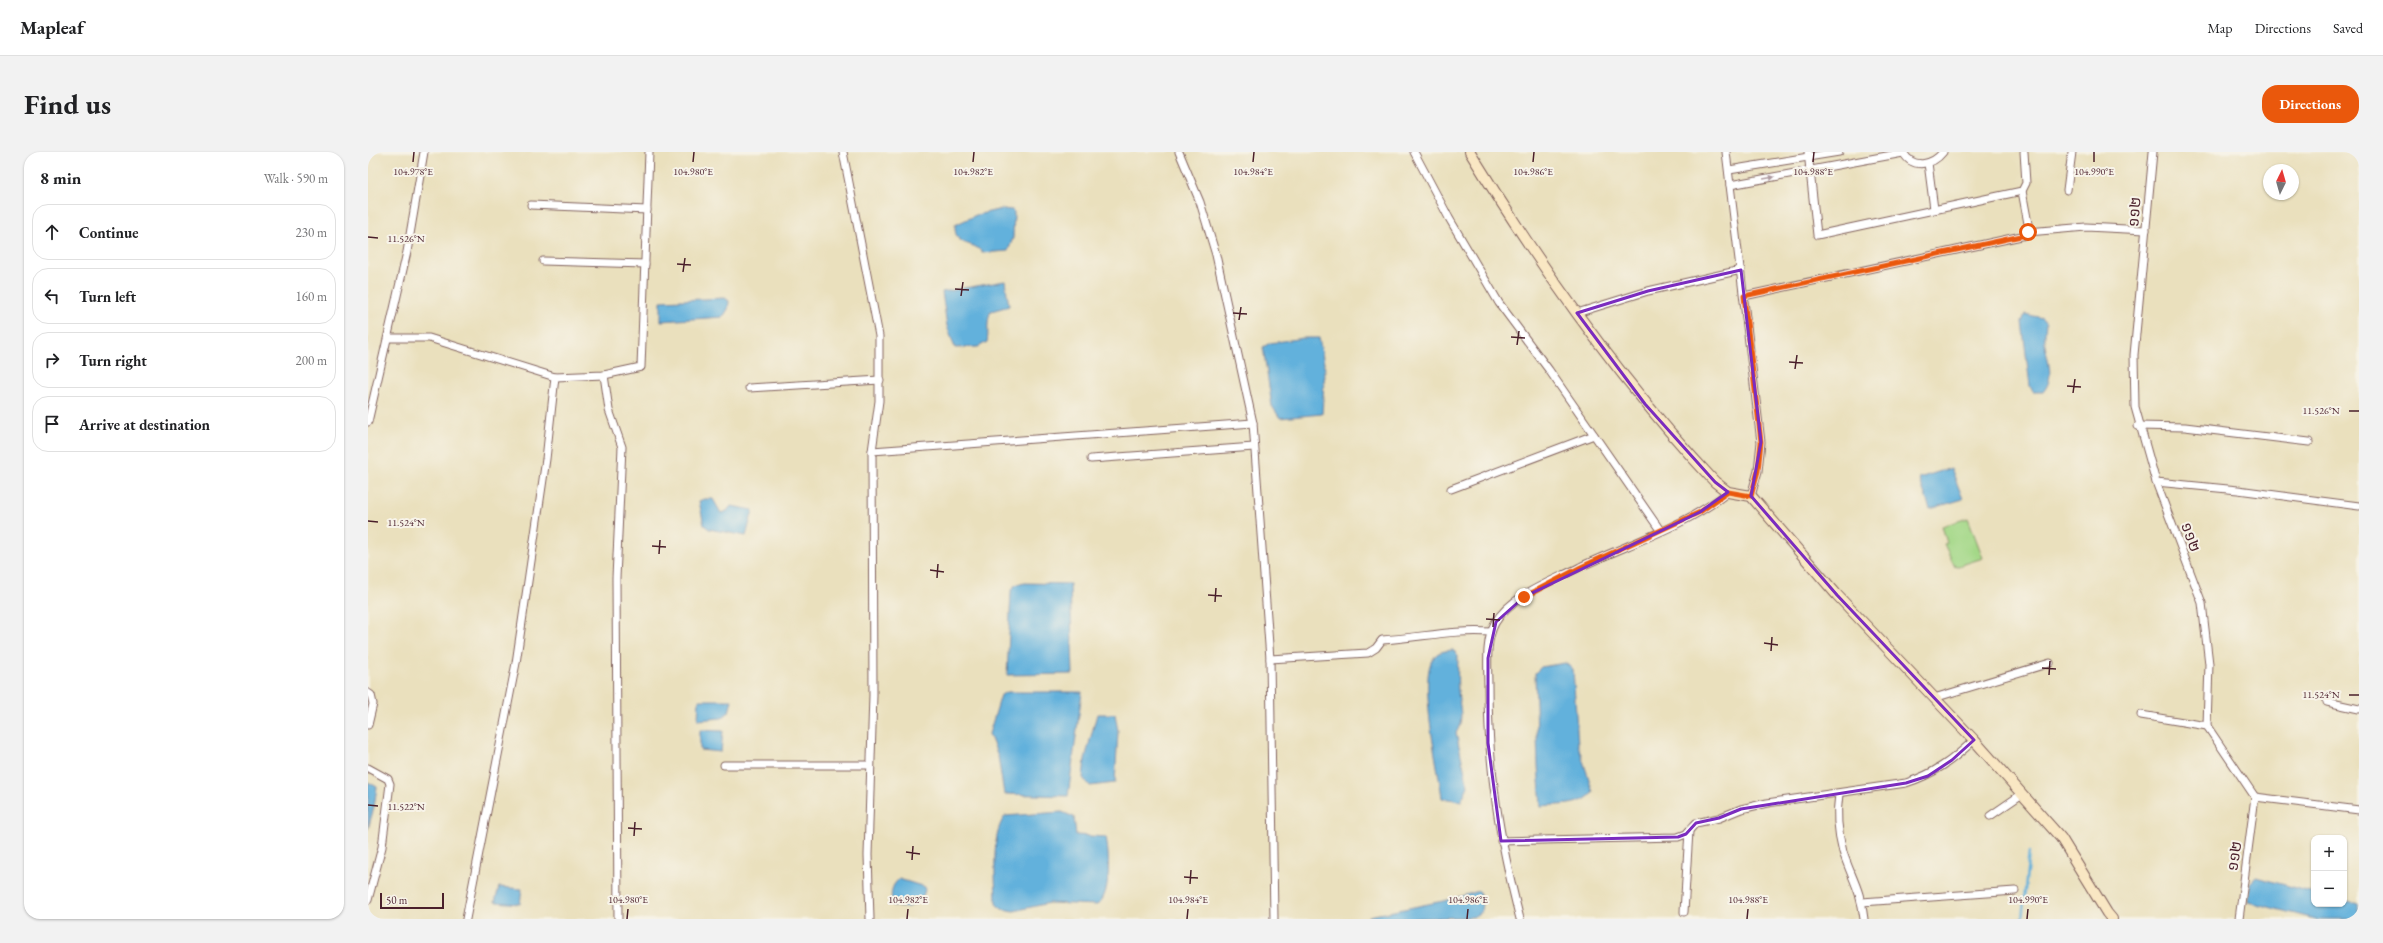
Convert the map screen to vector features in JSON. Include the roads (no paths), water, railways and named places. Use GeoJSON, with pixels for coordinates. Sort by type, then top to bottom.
{"type":"FeatureCollection","features":[{"type":"Feature","properties":{"kind":"street"},"geometry":{"type":"LineString","coordinates":[[368,422],[407,252],[424,152]]}},
{"type":"Feature","properties":{"kind":"street"},"geometry":{"type":"LineString","coordinates":[[388,338],[429,338],[555,377],[604,375],[641,367],[649,152]]}},
{"type":"Feature","properties":{"kind":"street"},"geometry":{"type":"LineString","coordinates":[[842,152],[878,336],[880,380],[872,451],[873,695],[870,765],[870,919]]}},
{"type":"Feature","properties":{"kind":"street"},"geometry":{"type":"LineString","coordinates":[[1179,152],[1200,202],[1216,255],[1252,423],[1270,659],[1274,919]]}},
{"type":"Feature","properties":{"kind":"street"},"geometry":{"type":"LineString","coordinates":[[1414,152],[1449,218],[1499,303],[1594,434],[1660,530]]}},
{"type":"Feature","properties":{"kind":"street"},"geometry":{"type":"LineString","coordinates":[[1470,152],[1498,198],[1577,313],[1617,370],[1645,404],[1715,482],[1728,492],[1751,496],[1812,568],[1974,740],[2061,838],[2112,919]]}},
{"type":"Feature","properties":{"kind":"street"},"geometry":{"type":"LineString","coordinates":[[1726,152],[1761,442],[1758,471],[1751,496]]}},
{"type":"Feature","properties":{"kind":"street"},"geometry":{"type":"LineString","coordinates":[[1729,170],[1808,154],[1839,152]]}},
{"type":"Feature","properties":{"kind":"street"},"geometry":{"type":"LineString","coordinates":[[1730,184],[1903,152],[1915,163],[1928,163],[1934,161],[1943,152]]}},
{"type":"Feature","properties":{"kind":"street"},"geometry":{"type":"LineString","coordinates":[[2024,152],[2026,183],[2022,191],[2028,232]]}},
{"type":"Feature","properties":{"kind":"street"},"geometry":{"type":"LineString","coordinates":[[2066,190],[2072,152]]}},
{"type":"Feature","properties":{"kind":"street","name":"១១២"},"geometry":{"type":"LineString","coordinates":[[2153,152],[2134,355],[2135,407],[2138,426],[2156,482],[2202,603],[2209,664],[2207,726]]}},
{"type":"Feature","properties":{"kind":"street"},"geometry":{"type":"LineString","coordinates":[[1808,154],[1818,235],[2022,191]]}},
{"type":"Feature","properties":{"kind":"street"},"geometry":{"type":"LineString","coordinates":[[1928,163],[1934,210]]}},
{"type":"Feature","properties":{"kind":"street"},"geometry":{"type":"LineString","coordinates":[[531,205],[647,210]]}},
{"type":"Feature","properties":{"kind":"street"},"geometry":{"type":"LineString","coordinates":[[1744,296],[2026,235],[2028,232],[2086,228],[2146,230]]}},
{"type":"Feature","properties":{"kind":"street"},"geometry":{"type":"LineString","coordinates":[[543,261],[645,264]]}},
{"type":"Feature","properties":{"kind":"street"},"geometry":{"type":"LineString","coordinates":[[1577,313],[1648,291],[1741,270]]}},
{"type":"Feature","properties":{"kind":"street"},"geometry":{"type":"LineString","coordinates":[[604,375],[609,410],[622,447],[616,578],[618,919]]}},
{"type":"Feature","properties":{"kind":"street"},"geometry":{"type":"LineString","coordinates":[[466,919],[516,663],[546,459],[555,377]]}},
{"type":"Feature","properties":{"kind":"street"},"geometry":{"type":"LineString","coordinates":[[749,388],[880,380]]}},
{"type":"Feature","properties":{"kind":"street"},"geometry":{"type":"LineString","coordinates":[[872,451],[1252,423]]}},
{"type":"Feature","properties":{"kind":"street"},"geometry":{"type":"LineString","coordinates":[[2138,426],[2192,428],[2309,442]]}},
{"type":"Feature","properties":{"kind":"street"},"geometry":{"type":"LineString","coordinates":[[1451,489],[1594,434]]}},
{"type":"Feature","properties":{"kind":"street"},"geometry":{"type":"LineString","coordinates":[[1091,459],[1254,447]]}},
{"type":"Feature","properties":{"kind":"street"},"geometry":{"type":"LineString","coordinates":[[2156,482],[2238,490],[2359,506]]}},
{"type":"Feature","properties":{"kind":"street"},"geometry":{"type":"LineString","coordinates":[[1520,919],[1501,841],[1488,742],[1488,658],[1491,632],[1496,622],[1509,607],[1524,597],[1581,567],[1700,512],[1728,492]]}},
{"type":"Feature","properties":{"kind":"street"},"geometry":{"type":"LineString","coordinates":[[1270,659],[1368,653],[1376,648],[1382,640],[1429,636],[1451,631],[1491,632]]}},
{"type":"Feature","properties":{"kind":"street"},"geometry":{"type":"LineString","coordinates":[[1934,698],[2050,663]]}},
{"type":"Feature","properties":{"kind":"street"},"geometry":{"type":"LineString","coordinates":[[368,694],[371,695],[373,704],[368,725]]}},
{"type":"Feature","properties":{"kind":"street"},"geometry":{"type":"LineString","coordinates":[[2327,702],[2359,709]]}},
{"type":"Feature","properties":{"kind":"street"},"geometry":{"type":"LineString","coordinates":[[2141,715],[2207,726],[2255,797],[2359,810]]}},
{"type":"Feature","properties":{"kind":"street"},"geometry":{"type":"LineString","coordinates":[[1501,841],[1678,837],[1686,834],[1696,823],[1719,818],[1741,809],[1767,803],[1839,794],[1906,783],[1928,776],[1952,760],[1974,740]]}},
{"type":"Feature","properties":{"kind":"street"},"geometry":{"type":"LineString","coordinates":[[724,765],[870,765]]}},
{"type":"Feature","properties":{"kind":"street"},"geometry":{"type":"LineString","coordinates":[[368,768],[388,779],[390,784],[382,847],[368,900]]}},
{"type":"Feature","properties":{"kind":"street"},"geometry":{"type":"LineString","coordinates":[[1839,794],[1836,813],[1843,852],[1862,902],[1864,919]]}},
{"type":"Feature","properties":{"kind":"street"},"geometry":{"type":"LineString","coordinates":[[1990,816],[2022,794]]}},
{"type":"Feature","properties":{"kind":"street","name":"១១២"},"geometry":{"type":"LineString","coordinates":[[2239,919],[2255,797]]}},
{"type":"Feature","properties":{"kind":"street"},"geometry":{"type":"LineString","coordinates":[[1684,912],[1689,831]]}},
{"type":"Feature","properties":{"kind":"street"},"geometry":{"type":"LineString","coordinates":[[1862,902],[2015,891]]}},
{"type":"Feature","properties":{"kind":"water"},"geometry":{"type":"Polygon","coordinates":[[[1002,209],[1012,210],[1014,212],[1013,238],[1008,251],[982,253],[979,249],[961,241],[958,238],[955,225],[976,215],[1002,209]]]}},
{"type":"Feature","properties":{"kind":"water"},"geometry":{"type":"Polygon","coordinates":[[[1005,281],[1009,306],[991,311],[989,315],[987,342],[978,347],[955,348],[947,326],[942,292],[1005,281]]]}},
{"type":"Feature","properties":{"kind":"water"},"geometry":{"type":"Polygon","coordinates":[[[725,298],[729,301],[728,309],[723,317],[661,321],[661,301],[725,298]]]}},
{"type":"Feature","properties":{"kind":"water"},"geometry":{"type":"Polygon","coordinates":[[[2025,314],[2042,318],[2046,323],[2045,344],[2050,377],[2049,382],[2043,392],[2033,392],[2030,386],[2022,322],[2025,314]]]}},
{"type":"Feature","properties":{"kind":"water"},"geometry":{"type":"Polygon","coordinates":[[[1303,338],[1319,338],[1325,368],[1322,414],[1280,418],[1272,406],[1263,347],[1270,343],[1303,338]]]}},
{"type":"Feature","properties":{"kind":"water"},"geometry":{"type":"Polygon","coordinates":[[[1951,468],[1963,499],[1930,509],[1919,478],[1951,468]]]}},
{"type":"Feature","properties":{"kind":"water"},"geometry":{"type":"Polygon","coordinates":[[[704,499],[713,499],[721,513],[727,511],[731,506],[753,510],[746,536],[709,529],[704,525],[699,501],[704,499]]]}},
{"type":"Feature","properties":{"kind":"water"},"geometry":{"type":"Polygon","coordinates":[[[1025,583],[1070,584],[1073,674],[1007,675],[1011,592],[1015,585],[1025,583]]]}},
{"type":"Feature","properties":{"kind":"water"},"geometry":{"type":"Polygon","coordinates":[[[1453,650],[1458,655],[1458,686],[1461,712],[1459,728],[1456,733],[1468,786],[1461,801],[1442,798],[1428,703],[1429,668],[1434,657],[1440,652],[1453,650]]]}},
{"type":"Feature","properties":{"kind":"water"},"geometry":{"type":"Polygon","coordinates":[[[1565,663],[1573,669],[1578,745],[1593,792],[1583,800],[1569,804],[1541,806],[1535,673],[1541,667],[1565,663]]]}},
{"type":"Feature","properties":{"kind":"water"},"geometry":{"type":"Polygon","coordinates":[[[1007,692],[1082,692],[1068,796],[1004,794],[998,756],[989,734],[1001,695],[1007,692]]]}},
{"type":"Feature","properties":{"kind":"water"},"geometry":{"type":"Polygon","coordinates":[[[699,700],[732,700],[729,712],[722,718],[698,720],[699,700]]]}},
{"type":"Feature","properties":{"kind":"water"},"geometry":{"type":"Polygon","coordinates":[[[1097,714],[1115,714],[1118,731],[1115,783],[1090,786],[1083,778],[1085,759],[1097,714]]]}},
{"type":"Feature","properties":{"kind":"water"},"geometry":{"type":"Polygon","coordinates":[[[700,730],[723,731],[721,752],[700,750],[700,730]]]}},
{"type":"Feature","properties":{"kind":"water"},"geometry":{"type":"Polygon","coordinates":[[[368,782],[377,787],[374,807],[368,829],[368,782]]]}},
{"type":"Feature","properties":{"kind":"water"},"geometry":{"type":"Polygon","coordinates":[[[1062,812],[1074,817],[1076,835],[1106,837],[1108,873],[1102,900],[1097,905],[1049,903],[1014,911],[1002,909],[996,904],[995,858],[997,835],[1000,824],[1005,816],[1062,812]]]}},
{"type":"Feature","properties":{"kind":"water"},"geometry":{"type":"Polygon","coordinates":[[[2256,877],[2311,892],[2311,907],[2347,907],[2347,901],[2359,904],[2359,919],[2315,919],[2249,902],[2250,883],[2256,877]]]}},
{"type":"Feature","properties":{"kind":"water"},"geometry":{"type":"Polygon","coordinates":[[[899,879],[925,887],[922,898],[914,905],[909,907],[897,907],[892,905],[891,894],[894,885],[899,879]]]}},
{"type":"Feature","properties":{"kind":"water"},"geometry":{"type":"Polygon","coordinates":[[[499,887],[522,889],[520,904],[495,902],[499,887]]]}},
{"type":"Feature","properties":{"kind":"water"},"geometry":{"type":"Polygon","coordinates":[[[1479,891],[1482,902],[1481,912],[1473,917],[1370,919],[1369,916],[1448,900],[1479,891]]]}},
{"type":"Feature","properties":{"kind":"waterway"},"geometry":{"type":"LineString","coordinates":[[2022,919],[2029,852]]}}]}
